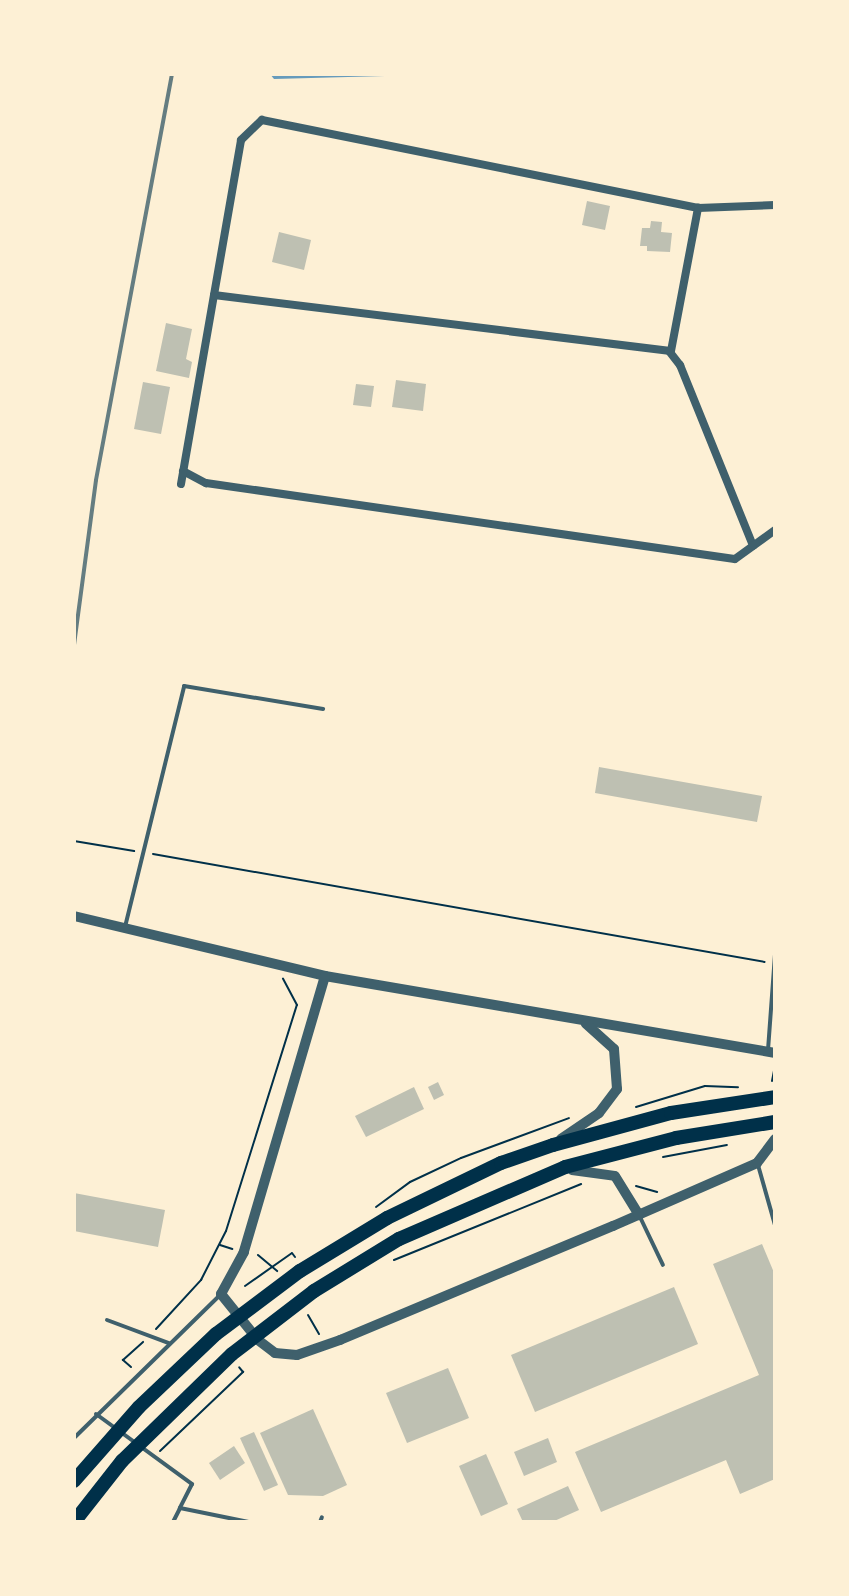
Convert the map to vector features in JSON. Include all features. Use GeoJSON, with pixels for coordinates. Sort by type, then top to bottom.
{"type":"FeatureCollection","features":[{"type":"Feature","properties":{"kind":"highway"},"geometry":{"type":"LineString","coordinates":[[74,1481],[139,1407],[216,1334],[348,1240],[473,1176],[553,1145],[671,1113],[773,1092]]}},
{"type":"Feature","properties":{"kind":"highway"},"geometry":{"type":"LineString","coordinates":[[74,1522],[122,1461],[203,1380],[273,1321],[361,1261],[442,1217],[548,1173],[676,1138],[775,1122]]}},
{"type":"Feature","properties":{"kind":"street"},"geometry":{"type":"LineString","coordinates":[[181,484],[241,140],[262,120],[698,208],[775,205]]}},
{"type":"Feature","properties":{"kind":"street"},"geometry":{"type":"LineString","coordinates":[[669,351],[698,208]]}},
{"type":"Feature","properties":{"kind":"street"},"geometry":{"type":"LineString","coordinates":[[214,295],[669,351],[680,365],[753,546]]}},
{"type":"Feature","properties":{"kind":"street"},"geometry":{"type":"LineString","coordinates":[[183,471],[206,483],[735,559],[775,530]]}},
{"type":"Feature","properties":{"kind":"street"},"geometry":{"type":"LineString","coordinates":[[74,916],[273,966],[772,1053]]}},
{"type":"Feature","properties":{"kind":"street"},"geometry":{"type":"LineString","coordinates":[[325,976],[244,1252],[221,1294],[266,1348],[297,1355],[639,1215],[757,1163],[775,1139]]}},
{"type":"Feature","properties":{"kind":"street"},"geometry":{"type":"LineString","coordinates":[[553,1145],[611,1101],[619,1075],[618,1061],[604,1035],[569,1017]]}},
{"type":"Feature","properties":{"kind":"street"},"geometry":{"type":"LineString","coordinates":[[548,1173],[607,1172],[621,1183],[639,1215]]}},
{"type":"Feature","properties":{"kind":"lane"},"geometry":{"type":"LineString","coordinates":[[125,930],[184,686],[323,709]]}},
{"type":"Feature","properties":{"kind":"lane"},"geometry":{"type":"LineString","coordinates":[[772,1053],[775,955]]}},
{"type":"Feature","properties":{"kind":"lane"},"geometry":{"type":"LineString","coordinates":[[757,1163],[775,1225]]}},
{"type":"Feature","properties":{"kind":"lane"},"geometry":{"type":"LineString","coordinates":[[639,1215],[663,1265]]}},
{"type":"Feature","properties":{"kind":"lane"},"geometry":{"type":"LineString","coordinates":[[74,1438],[136,1373],[221,1294]]}},
{"type":"Feature","properties":{"kind":"lane"},"geometry":{"type":"LineString","coordinates":[[107,1320],[152,1333],[169,1343]]}},
{"type":"Feature","properties":{"kind":"lane"},"geometry":{"type":"LineString","coordinates":[[96,1414],[192,1484],[173,1522]]}},
{"type":"Feature","properties":{"kind":"lane"},"geometry":{"type":"LineString","coordinates":[[180,1508],[249,1522]]}},
{"type":"Feature","properties":{"kind":"path"},"geometry":{"type":"LineString","coordinates":[[74,841],[774,964]]}},
{"type":"Feature","properties":{"kind":"path"},"geometry":{"type":"LineString","coordinates":[[136,1373],[123,1360],[195,1289],[226,1231],[297,1005],[292,988],[272,974],[273,966]]}},
{"type":"Feature","properties":{"kind":"path"},"geometry":{"type":"LineString","coordinates":[[773,1092],[775,1065]]}},
{"type":"Feature","properties":{"kind":"path"},"geometry":{"type":"LineString","coordinates":[[375,1208],[410,1182],[461,1158],[577,1115]]}},
{"type":"Feature","properties":{"kind":"path"},"geometry":{"type":"LineString","coordinates":[[651,1157],[732,1143]]}},
{"type":"Feature","properties":{"kind":"path"},"geometry":{"type":"LineString","coordinates":[[775,1161],[775,1170]]}},
{"type":"Feature","properties":{"kind":"path"},"geometry":{"type":"LineString","coordinates":[[630,1181],[653,1193],[668,1190],[672,1200]]}},
{"type":"Feature","properties":{"kind":"path"},"geometry":{"type":"LineString","coordinates":[[386,1263],[583,1183]]}},
{"type":"Feature","properties":{"kind":"path"},"geometry":{"type":"LineString","coordinates":[[245,1286],[292,1253],[296,1259]]}},
{"type":"Feature","properties":{"kind":"path"},"geometry":{"type":"LineString","coordinates":[[301,1318],[311,1310]]}},
{"type":"Feature","properties":{"kind":"path"},"geometry":{"type":"LineString","coordinates":[[229,1374],[249,1358]]}},
{"type":"Feature","properties":{"kind":"path"},"geometry":{"type":"LineString","coordinates":[[155,1459],[243,1372],[238,1366]]}},
{"type":"Feature","properties":{"kind":"water"},"geometry":{"type":"Polygon","coordinates":[[[270,74],[459,74],[274,79],[270,74]]]}},
{"type":"Feature","properties":{"kind":"building"},"geometry":{"type":"Polygon","coordinates":[[[587,201],[610,206],[605,230],[582,225],[587,201]]]}},
{"type":"Feature","properties":{"kind":"building"},"geometry":{"type":"Polygon","coordinates":[[[651,221],[662,222],[661,232],[672,233],[670,252],[647,251],[647,246],[640,246],[642,228],[650,228],[651,221]]]}},
{"type":"Feature","properties":{"kind":"building"},"geometry":{"type":"Polygon","coordinates":[[[279,232],[311,240],[304,270],[272,262],[279,232]]]}},
{"type":"Feature","properties":{"kind":"building"},"geometry":{"type":"Polygon","coordinates":[[[166,323],[192,329],[186,359],[192,362],[189,378],[156,371],[166,323]]]}},
{"type":"Feature","properties":{"kind":"building"},"geometry":{"type":"Polygon","coordinates":[[[396,380],[426,384],[423,411],[392,407],[396,380]]]}},
{"type":"Feature","properties":{"kind":"building"},"geometry":{"type":"Polygon","coordinates":[[[143,382],[170,387],[161,434],[134,429],[143,382]]]}},
{"type":"Feature","properties":{"kind":"building"},"geometry":{"type":"Polygon","coordinates":[[[356,384],[374,386],[371,407],[353,405],[356,384]]]}},
{"type":"Feature","properties":{"kind":"building"},"geometry":{"type":"Polygon","coordinates":[[[599,767],[762,796],[757,822],[595,793],[599,767]]]}},
{"type":"Feature","properties":{"kind":"building"},"geometry":{"type":"Polygon","coordinates":[[[438,1082],[444,1095],[434,1100],[428,1087],[438,1082]]]}},
{"type":"Feature","properties":{"kind":"building"},"geometry":{"type":"Polygon","coordinates":[[[414,1087],[424,1109],[366,1137],[355,1116],[414,1087]]]}},
{"type":"Feature","properties":{"kind":"building"},"geometry":{"type":"Polygon","coordinates":[[[74,1193],[165,1210],[158,1247],[74,1231],[74,1193]]]}},
{"type":"Feature","properties":{"kind":"building"},"geometry":{"type":"Polygon","coordinates":[[[762,1244],[775,1275],[775,1479],[740,1494],[726,1460],[601,1512],[575,1452],[759,1375],[713,1264],[762,1244]]]}},
{"type":"Feature","properties":{"kind":"building"},"geometry":{"type":"Polygon","coordinates":[[[674,1287],[698,1344],[535,1412],[511,1355],[674,1287]]]}},
{"type":"Feature","properties":{"kind":"building"},"geometry":{"type":"Polygon","coordinates":[[[448,1368],[469,1418],[407,1443],[386,1393],[448,1368]]]}},
{"type":"Feature","properties":{"kind":"building"},"geometry":{"type":"Polygon","coordinates":[[[313,1409],[347,1485],[323,1496],[288,1495],[260,1433],[313,1409]]]}},
{"type":"Feature","properties":{"kind":"building"},"geometry":{"type":"Polygon","coordinates":[[[254,1432],[278,1485],[264,1491],[240,1438],[254,1432]]]}},
{"type":"Feature","properties":{"kind":"building"},"geometry":{"type":"Polygon","coordinates":[[[548,1438],[557,1462],[524,1476],[514,1452],[548,1438]]]}},
{"type":"Feature","properties":{"kind":"building"},"geometry":{"type":"Polygon","coordinates":[[[234,1446],[245,1463],[220,1480],[209,1463],[234,1446]]]}},
{"type":"Feature","properties":{"kind":"building"},"geometry":{"type":"Polygon","coordinates":[[[486,1454],[508,1504],[481,1516],[459,1466],[486,1454]]]}},
{"type":"Feature","properties":{"kind":"building"},"geometry":{"type":"Polygon","coordinates":[[[568,1486],[579,1510],[552,1522],[523,1522],[517,1509],[568,1486]]]}},
{"type":"Feature","properties":{"kind":"railway"},"geometry":{"type":"LineString","coordinates":[[74,645],[96,480],[172,74]]}}]}
